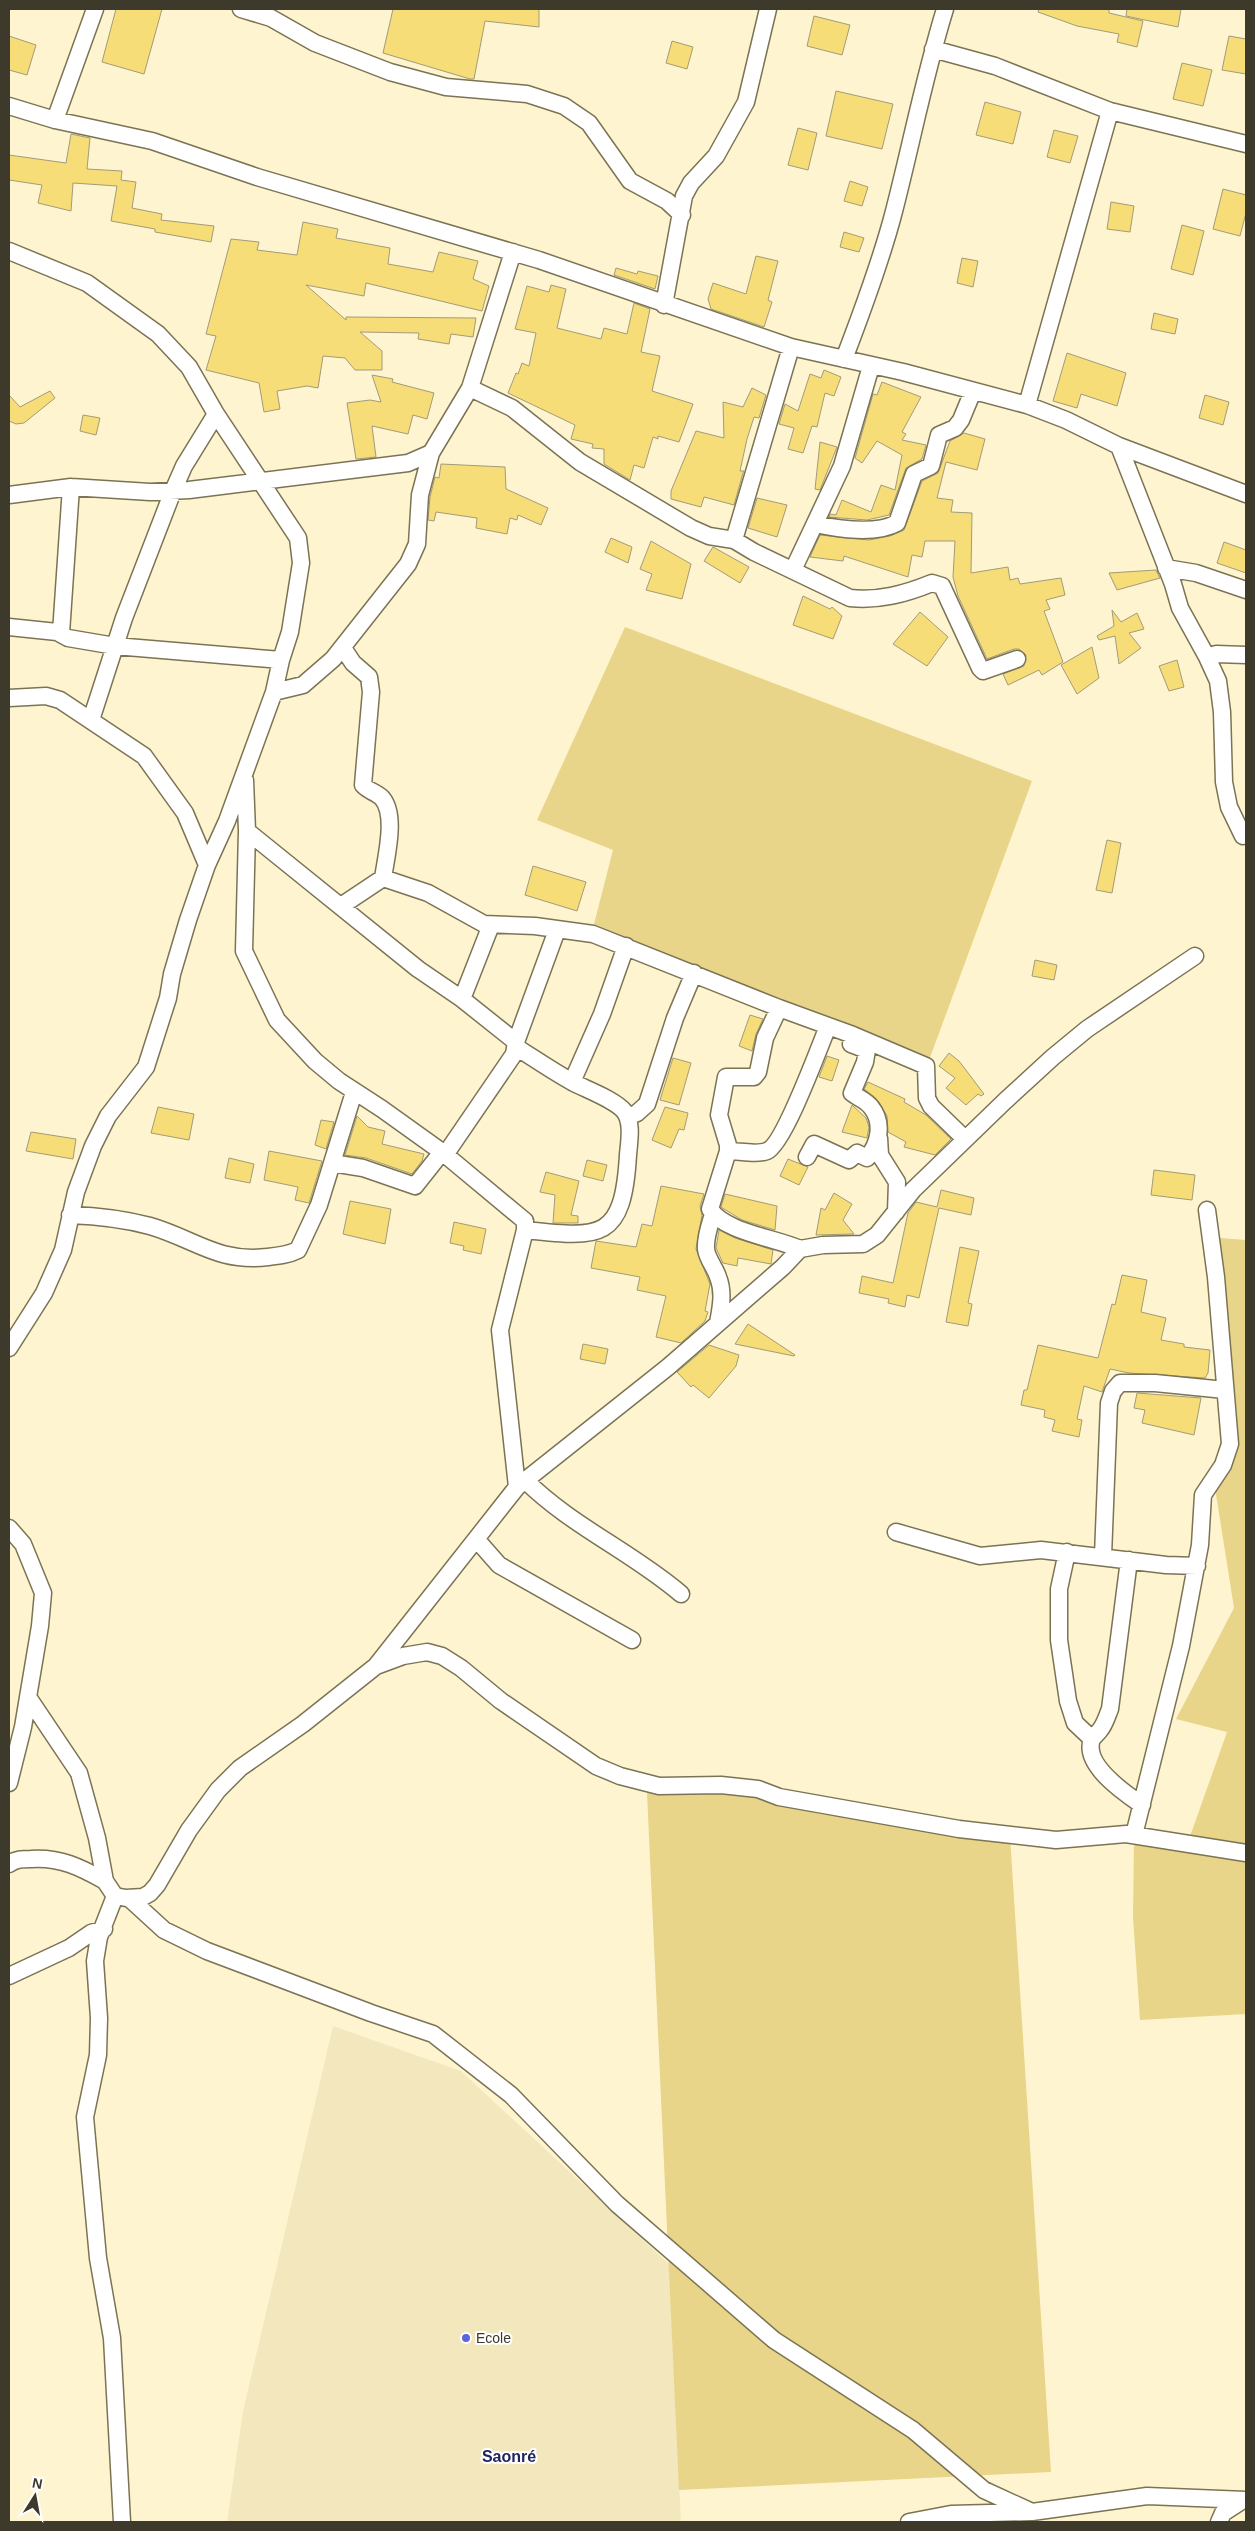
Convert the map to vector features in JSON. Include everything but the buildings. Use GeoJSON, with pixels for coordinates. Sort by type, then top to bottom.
{"type":"FeatureCollection","features":[{"type":"Feature","properties":{"kind":"street"},"geometry":{"type":"LineString","coordinates":[[55,120],[94,9]]}},
{"type":"Feature","properties":{"kind":"street"},"geometry":{"type":"LineString","coordinates":[[241,9],[271,18],[315,43],[390,72],[446,88],[527,94],[564,106],[589,123],[630,181],[668,201],[682,215]]}},
{"type":"Feature","properties":{"kind":"street"},"geometry":{"type":"LineString","coordinates":[[664,305],[684,196],[691,183],[716,156],[746,102],[768,9]]}},
{"type":"Feature","properties":{"kind":"street"},"geometry":{"type":"LineString","coordinates":[[844,359],[865,304],[891,222],[933,49],[945,9]]}},
{"type":"Feature","properties":{"kind":"street"},"geometry":{"type":"LineString","coordinates":[[933,49],[995,66],[1110,110],[1246,144]]}},
{"type":"Feature","properties":{"kind":"street"},"geometry":{"type":"LineString","coordinates":[[9,106],[55,120],[152,141],[257,177],[513,252],[791,347],[919,376],[1027,405],[1066,420],[1119,446],[1246,494]]}},
{"type":"Feature","properties":{"kind":"street"},"geometry":{"type":"LineString","coordinates":[[1027,405],[1110,110]]}},
{"type":"Feature","properties":{"kind":"street"},"geometry":{"type":"LineString","coordinates":[[9,251],[88,283],[158,334],[189,367],[216,414],[298,538],[301,548],[297,598],[290,632],[280,660],[274,692],[227,821],[206,865],[188,920],[172,974],[168,998],[146,1067],[108,1116],[93,1146],[70,1215],[63,1250],[44,1293],[9,1348]]}},
{"type":"Feature","properties":{"kind":"street"},"geometry":{"type":"LineString","coordinates":[[274,692],[303,686],[342,648],[408,564],[418,544],[420,495],[431,453],[470,388],[513,252]]}},
{"type":"Feature","properties":{"kind":"street"},"geometry":{"type":"LineString","coordinates":[[734,540],[791,347]]}},
{"type":"Feature","properties":{"kind":"street"},"geometry":{"type":"LineString","coordinates":[[793,570],[842,466],[871,366]]}},
{"type":"Feature","properties":{"kind":"street"},"geometry":{"type":"LineString","coordinates":[[470,388],[512,408],[580,462],[691,528],[709,536],[734,540],[754,552],[850,598],[865,600],[888,597],[936,583],[942,586],[983,671],[1017,659]]}},
{"type":"Feature","properties":{"kind":"street"},"geometry":{"type":"LineString","coordinates":[[815,524],[857,529],[877,528],[897,523],[914,474],[931,466],[939,435],[955,428],[973,391]]}},
{"type":"Feature","properties":{"kind":"street"},"geometry":{"type":"LineString","coordinates":[[91,720],[124,618],[173,491],[184,466],[216,414]]}},
{"type":"Feature","properties":{"kind":"street"},"geometry":{"type":"LineString","coordinates":[[1119,446],[1180,608],[1218,681],[1221,704],[1224,782],[1228,807],[1243,836],[1246,834]]}},
{"type":"Feature","properties":{"kind":"street"},"geometry":{"type":"LineString","coordinates":[[9,495],[71,486],[150,492],[173,491],[408,463],[431,453]]}},
{"type":"Feature","properties":{"kind":"street"},"geometry":{"type":"LineString","coordinates":[[61,633],[71,486]]}},
{"type":"Feature","properties":{"kind":"street"},"geometry":{"type":"LineString","coordinates":[[1166,568],[1196,573],[1246,590]]}},
{"type":"Feature","properties":{"kind":"street"},"geometry":{"type":"LineString","coordinates":[[9,627],[61,633],[68,638],[115,646],[280,660]]}},
{"type":"Feature","properties":{"kind":"street"},"geometry":{"type":"LineString","coordinates":[[341,906],[383,878],[390,825],[384,800],[363,785],[371,692],[370,680],[342,648]]}},
{"type":"Feature","properties":{"kind":"street"},"geometry":{"type":"LineString","coordinates":[[1207,657],[1216,654],[1246,655]]}},
{"type":"Feature","properties":{"kind":"street"},"geometry":{"type":"LineString","coordinates":[[9,698],[46,696],[60,700],[144,756],[185,814],[206,865]]}},
{"type":"Feature","properties":{"kind":"street"},"geometry":{"type":"LineString","coordinates":[[244,771],[247,831],[244,951],[278,1020],[315,1061],[354,1092],[382,1109],[444,1154],[518,1214],[525,1222],[525,1230],[500,1330],[521,1483],[658,1575],[681,1594]]}},
{"type":"Feature","properties":{"kind":"street"},"geometry":{"type":"LineString","coordinates":[[247,831],[418,969],[462,999],[516,1044],[572,1082],[622,1109],[628,1117],[630,1131],[626,1188],[618,1211],[610,1224],[594,1232],[580,1235],[525,1230]]}},
{"type":"Feature","properties":{"kind":"street"},"geometry":{"type":"LineString","coordinates":[[383,878],[428,893],[484,924],[535,926],[593,934],[926,1066],[927,1098],[931,1106],[965,1139]]}},
{"type":"Feature","properties":{"kind":"street"},"geometry":{"type":"LineString","coordinates":[[462,999],[491,925]]}},
{"type":"Feature","properties":{"kind":"street"},"geometry":{"type":"LineString","coordinates":[[332,1163],[363,1168],[415,1186],[444,1154],[488,1096],[514,1054],[556,930]]}},
{"type":"Feature","properties":{"kind":"street"},"geometry":{"type":"LineString","coordinates":[[572,1082],[602,1014],[626,946]]}},
{"type":"Feature","properties":{"kind":"street"},"geometry":{"type":"LineString","coordinates":[[779,1008],[765,1038],[758,1072],[754,1077],[726,1077],[719,1115],[728,1151],[712,1197],[710,1209],[713,1214],[749,1234],[782,1241],[800,1249],[823,1245],[863,1244],[877,1235],[913,1190],[1005,1100],[1087,1029],[1195,956]]}},
{"type":"Feature","properties":{"kind":"street"},"geometry":{"type":"LineString","coordinates":[[628,1117],[638,1113],[647,1104],[675,1018],[694,973]]}},
{"type":"Feature","properties":{"kind":"street"},"geometry":{"type":"LineString","coordinates":[[828,1026],[834,1036],[867,1050],[865,1062],[852,1093],[871,1107],[879,1126],[880,1155],[897,1182],[896,1212]]}},
{"type":"Feature","properties":{"kind":"street"},"geometry":{"type":"LineString","coordinates":[[728,1151],[767,1151],[776,1144],[787,1125],[828,1026]]}},
{"type":"Feature","properties":{"kind":"street"},"geometry":{"type":"LineString","coordinates":[[70,1215],[108,1217],[152,1227],[228,1257],[256,1258],[291,1254],[298,1250],[319,1205],[354,1092]]}},
{"type":"Feature","properties":{"kind":"street"},"geometry":{"type":"LineString","coordinates":[[807,1157],[814,1144],[849,1160],[857,1153],[867,1158],[879,1138]]}},
{"type":"Feature","properties":{"kind":"street"},"geometry":{"type":"LineString","coordinates":[[1134,1835],[1181,1646],[1197,1566],[1203,1495],[1224,1465],[1230,1444],[1215,1258],[1207,1210]]}},
{"type":"Feature","properties":{"kind":"street"},"geometry":{"type":"LineString","coordinates":[[713,1214],[706,1249],[718,1276],[721,1291],[722,1299],[718,1323]]}},
{"type":"Feature","properties":{"kind":"street"},"geometry":{"type":"LineString","coordinates":[[122,1897],[143,1897],[157,1885],[189,1830],[218,1790],[240,1768],[303,1724],[376,1666],[521,1483],[668,1367],[783,1267],[800,1249]]}},
{"type":"Feature","properties":{"kind":"street"},"geometry":{"type":"LineString","coordinates":[[1103,1556],[1109,1403],[1113,1391],[1120,1383],[1155,1383],[1225,1390]]}},
{"type":"Feature","properties":{"kind":"street"},"geometry":{"type":"LineString","coordinates":[[9,1528],[23,1544],[43,1593],[43,1610],[23,1727],[9,1778]]}},
{"type":"Feature","properties":{"kind":"street"},"geometry":{"type":"LineString","coordinates":[[896,1532],[980,1556],[1021,1550],[1066,1552],[1197,1566]]}},
{"type":"Feature","properties":{"kind":"street"},"geometry":{"type":"LineString","coordinates":[[477,1540],[499,1564],[632,1640]]}},
{"type":"Feature","properties":{"kind":"street"},"geometry":{"type":"LineString","coordinates":[[1066,1552],[1059,1589],[1059,1640],[1068,1701],[1075,1722],[1092,1739],[1094,1756],[1112,1784],[1142,1805]]}},
{"type":"Feature","properties":{"kind":"street"},"geometry":{"type":"LineString","coordinates":[[1092,1739],[1104,1724],[1110,1709],[1129,1560]]}},
{"type":"Feature","properties":{"kind":"street"},"geometry":{"type":"LineString","coordinates":[[376,1666],[403,1656],[427,1652],[442,1656],[461,1668],[540,1729],[596,1766],[659,1786],[720,1785],[758,1789],[779,1797],[902,1820],[1033,1838],[1065,1840],[1134,1835],[1246,1853]]}},
{"type":"Feature","properties":{"kind":"street"},"geometry":{"type":"LineString","coordinates":[[28,1698],[79,1773],[105,1881]]}},
{"type":"Feature","properties":{"kind":"street"},"geometry":{"type":"LineString","coordinates":[[9,1864],[15,1859],[49,1858],[81,1867],[105,1881],[164,1930],[206,1951],[371,2013],[434,2034],[511,2095],[617,2204],[774,2340],[913,2430],[984,2490],[1032,2512]]}},
{"type":"Feature","properties":{"kind":"street"},"geometry":{"type":"LineString","coordinates":[[122,1897],[100,1937],[95,1961],[99,2018],[98,2055],[86,2117],[98,2258],[112,2338],[122,2522]]}},
{"type":"Feature","properties":{"kind":"street"},"geometry":{"type":"LineString","coordinates":[[9,1976],[69,1948],[91,1933],[104,1929]]}},
{"type":"Feature","properties":{"kind":"street"},"geometry":{"type":"LineString","coordinates":[[909,2522],[951,2514],[1032,2512],[1147,2496],[1243,2501]]}},
{"type":"Feature","properties":{"kind":"street"},"geometry":{"type":"LineString","coordinates":[[1218,2522],[1223,2513],[1243,2501]]}},
{"type":"Feature","properties":{"kind":"street"},"geometry":{"type":"LineString","coordinates":[[1058,2509],[1074,2522]]}},
{"type":"Feature","properties":{"kind":"shaded area"},"geometry":{"type":"Polygon","coordinates":[[[625,627],[1032,781],[928,1063],[594,924],[613,850],[537,820],[625,627]]]}},
{"type":"Feature","properties":{"kind":"shaded area"},"geometry":{"type":"Polygon","coordinates":[[[1221,1238],[1246,1240],[1246,2014],[1140,2020],[1133,1917],[1134,1838],[1188,1842],[1227,1732],[1176,1719],[1234,1608],[1215,1488],[1225,1440],[1209,1246],[1221,1238]]]}},
{"type":"Feature","properties":{"kind":"shaded area"},"geometry":{"type":"Polygon","coordinates":[[[718,1787],[820,1814],[1010,1836],[1051,2472],[679,2490],[647,1793],[718,1787]]]}},
{"type":"Feature","properties":{"kind":"shaded area","name":"Ecole"},"geometry":{"type":"Polygon","coordinates":[[[333,2026],[461,2071],[669,2264],[681,2522],[227,2522],[243,2411],[333,2026]]]}},
{"type":"Feature","properties":{"kind":"place","name":"Ecole"},"geometry":{"type":"Point","coordinates":[466,2338]}},
{"type":"Feature","properties":{"kind":"district","name":"Saonré"},"geometry":{"type":"Point","coordinates":[509,2456]}}]}
